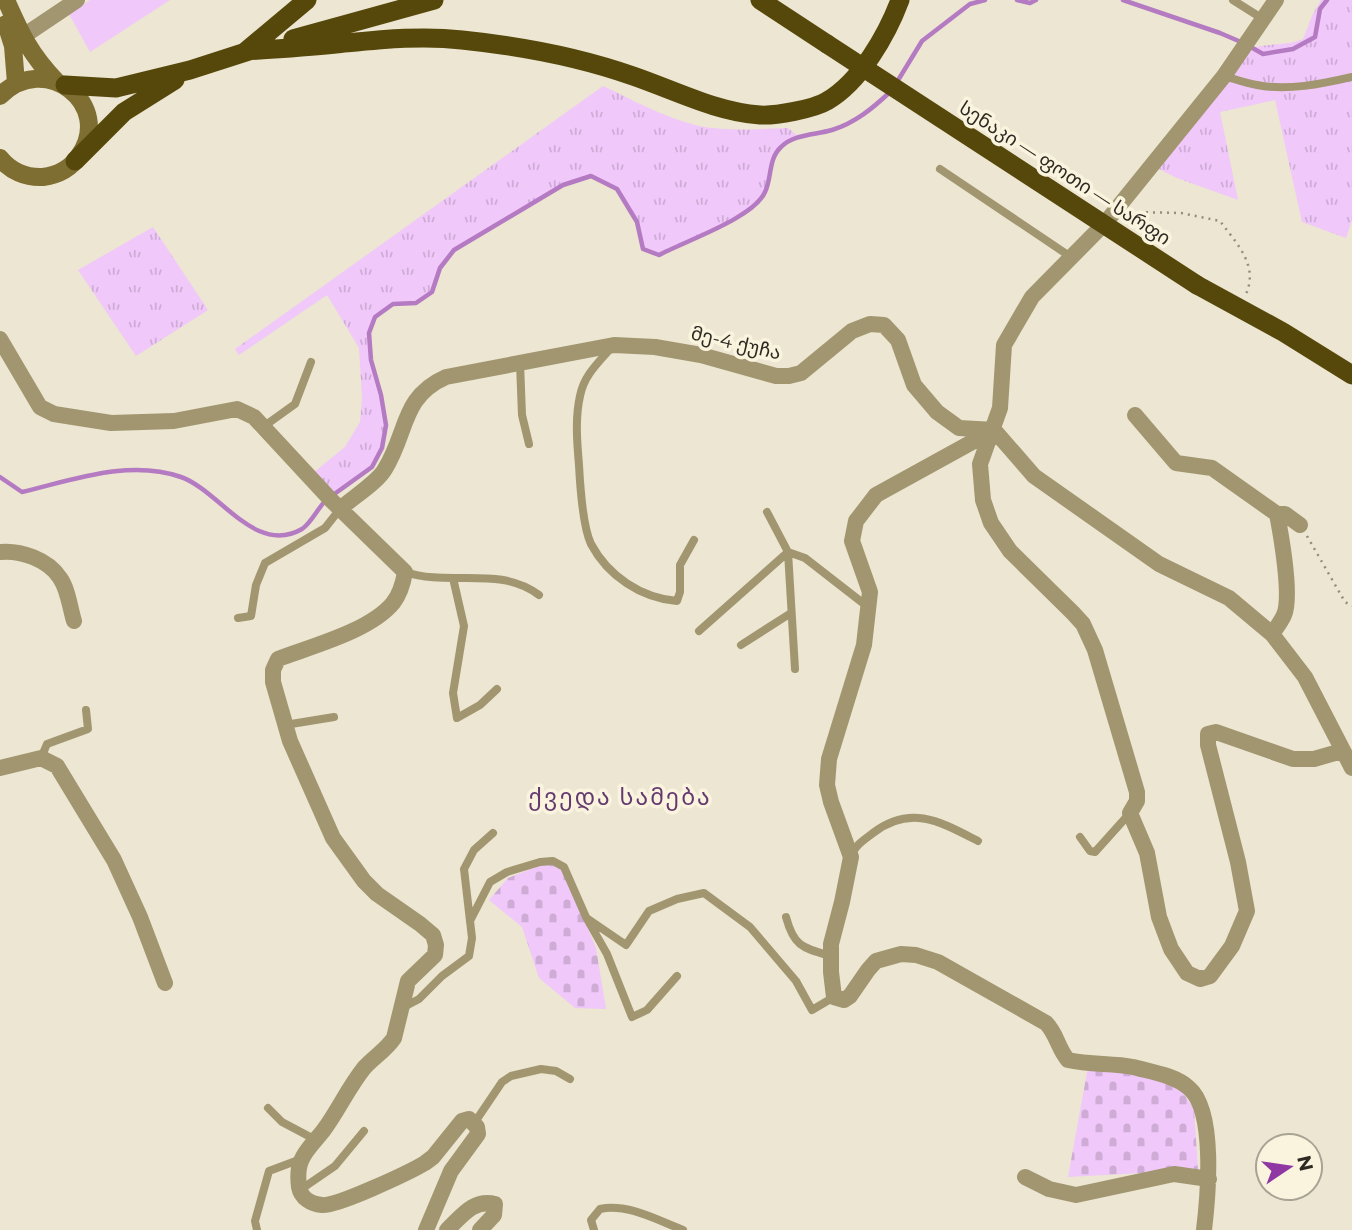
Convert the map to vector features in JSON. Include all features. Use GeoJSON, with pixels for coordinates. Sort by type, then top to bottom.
{"type":"FeatureCollection","features":[{"type":"Feature","properties":{"kind":"highway"},"geometry":{"type":"LineString","coordinates":[[246,51],[307,0]]}},
{"type":"Feature","properties":{"kind":"highway"},"geometry":{"type":"LineString","coordinates":[[399,10],[418,0]]}},
{"type":"Feature","properties":{"kind":"highway"},"geometry":{"type":"LineString","coordinates":[[61,83],[116,88],[190,70],[246,51],[434,0]]}},
{"type":"Feature","properties":{"kind":"highway","name":"სენაკი — ფოთი — სარფი"},"geometry":{"type":"LineString","coordinates":[[743,0],[763,3],[1197,285],[1283,332],[1352,375]]}},
{"type":"Feature","properties":{"kind":"highway"},"geometry":{"type":"LineString","coordinates":[[246,51],[389,38],[460,39],[545,52],[633,76],[681,95],[731,110],[761,116],[825,103],[848,85],[890,27],[900,0]]}},
{"type":"Feature","properties":{"kind":"highway"},"geometry":{"type":"LineString","coordinates":[[75,161],[124,112],[190,70]]}},
{"type":"Feature","properties":{"kind":"main road"},"geometry":{"type":"LineString","coordinates":[[0,158],[20,173],[40,177],[59,173],[75,161],[86,143],[88,121],[81,101],[36,60],[22,37],[6,0]]}},
{"type":"Feature","properties":{"kind":"main road"},"geometry":{"type":"LineString","coordinates":[[0,4],[13,46],[16,83]]}},
{"type":"Feature","properties":{"kind":"main road"},"geometry":{"type":"LineString","coordinates":[[0,96],[16,83],[36,78],[61,83]]}},
{"type":"Feature","properties":{"kind":"street"},"geometry":{"type":"LineString","coordinates":[[22,37],[77,0]]}},
{"type":"Feature","properties":{"kind":"street"},"geometry":{"type":"LineString","coordinates":[[1276,0],[1224,76],[1114,211],[1032,296],[1004,345],[1000,408],[980,464],[983,500],[990,523],[1010,551],[1083,624],[1095,650],[1137,792],[1137,801],[1130,813],[1147,853],[1159,917],[1171,949],[1187,973],[1200,979],[1210,975],[1232,946],[1247,911],[1208,734],[1216,732],[1293,760],[1314,759],[1342,751]]}},
{"type":"Feature","properties":{"kind":"street","name":"მე-4 ქუჩა"},"geometry":{"type":"LineString","coordinates":[[331,500],[385,471],[420,393],[433,383],[446,377],[614,345],[655,346],[701,355],[776,376],[789,376],[801,373],[852,331],[870,324],[884,324],[898,340],[914,385],[937,412],[959,428],[994,430]]}},
{"type":"Feature","properties":{"kind":"street"},"geometry":{"type":"LineString","coordinates":[[1,341],[40,407],[54,414],[111,423],[174,421],[236,409],[254,417],[331,500],[405,572],[402,588],[394,603],[379,617],[358,629],[278,659],[273,670],[273,682],[290,741],[333,838],[377,894],[433,935],[436,945],[435,955],[408,981],[394,1038],[364,1069],[301,1159],[300,1190],[306,1200],[320,1206],[329,1205],[410,1172],[433,1157],[462,1121],[470,1119],[475,1122],[478,1134],[452,1171],[426,1230]]}},
{"type":"Feature","properties":{"kind":"street"},"geometry":{"type":"LineString","coordinates":[[1135,415],[1176,463],[1212,468],[1277,514],[1285,514],[1300,525]]}},
{"type":"Feature","properties":{"kind":"street"},"geometry":{"type":"LineString","coordinates":[[994,430],[876,495],[856,521],[852,541],[870,592],[864,645],[829,759],[829,794],[850,857],[831,944],[834,997],[844,1000],[850,996],[876,961],[901,954],[938,962],[1046,1023],[1053,1030],[1063,1055],[1068,1060],[1130,1067],[1178,1080],[1192,1090],[1205,1118],[1209,1178],[1205,1230]]}},
{"type":"Feature","properties":{"kind":"street"},"geometry":{"type":"LineString","coordinates":[[994,430],[1034,476],[1159,564],[1229,598],[1272,634],[1305,677],[1352,768]]}},
{"type":"Feature","properties":{"kind":"street"},"geometry":{"type":"LineString","coordinates":[[1272,634],[1285,614],[1287,601],[1277,514]]}},
{"type":"Feature","properties":{"kind":"street"},"geometry":{"type":"LineString","coordinates":[[0,552],[16,551],[45,563],[61,578],[74,621]]}},
{"type":"Feature","properties":{"kind":"street"},"geometry":{"type":"LineString","coordinates":[[0,768],[41,758],[57,766],[114,860],[140,917],[164,983]]}},
{"type":"Feature","properties":{"kind":"street"},"geometry":{"type":"LineString","coordinates":[[1025,1177],[1049,1189],[1076,1195],[1174,1174],[1209,1178]]}},
{"type":"Feature","properties":{"kind":"street"},"geometry":{"type":"LineString","coordinates":[[447,1230],[469,1208],[484,1202],[495,1204],[494,1215],[480,1230]]}},
{"type":"Feature","properties":{"kind":"lane"},"geometry":{"type":"LineString","coordinates":[[1233,0],[1259,25]]}},
{"type":"Feature","properties":{"kind":"lane"},"geometry":{"type":"LineString","coordinates":[[1224,76],[1259,85],[1287,86],[1326,83],[1352,77]]}},
{"type":"Feature","properties":{"kind":"lane"},"geometry":{"type":"LineString","coordinates":[[940,169],[1071,257]]}},
{"type":"Feature","properties":{"kind":"lane"},"geometry":{"type":"LineString","coordinates":[[614,345],[590,371],[580,394],[577,442],[580,488],[590,542],[606,566],[621,580],[649,596],[677,601],[680,592],[680,565],[694,540]]}},
{"type":"Feature","properties":{"kind":"lane"},"geometry":{"type":"LineString","coordinates":[[263,427],[295,404],[311,362]]}},
{"type":"Feature","properties":{"kind":"lane"},"geometry":{"type":"LineString","coordinates":[[520,363],[522,415],[530,444]]}},
{"type":"Feature","properties":{"kind":"lane"},"geometry":{"type":"LineString","coordinates":[[238,618],[251,616],[256,585],[265,563],[325,528],[331,500]]}},
{"type":"Feature","properties":{"kind":"lane"},"geometry":{"type":"LineString","coordinates":[[767,512],[789,552],[795,669]]}},
{"type":"Feature","properties":{"kind":"lane"},"geometry":{"type":"LineString","coordinates":[[789,552],[805,558],[868,607]]}},
{"type":"Feature","properties":{"kind":"lane"},"geometry":{"type":"LineString","coordinates":[[699,631],[789,552]]}},
{"type":"Feature","properties":{"kind":"lane"},"geometry":{"type":"LineString","coordinates":[[405,572],[421,578],[505,579],[526,585],[539,595]]}},
{"type":"Feature","properties":{"kind":"lane"},"geometry":{"type":"LineString","coordinates":[[453,578],[464,626],[453,693],[457,718],[480,705],[497,689]]}},
{"type":"Feature","properties":{"kind":"lane"},"geometry":{"type":"LineString","coordinates":[[741,645],[791,613]]}},
{"type":"Feature","properties":{"kind":"lane"},"geometry":{"type":"LineString","coordinates":[[41,758],[47,744],[88,729],[86,710]]}},
{"type":"Feature","properties":{"kind":"lane"},"geometry":{"type":"LineString","coordinates":[[285,725],[334,718]]}},
{"type":"Feature","properties":{"kind":"lane"},"geometry":{"type":"LineString","coordinates":[[1080,837],[1090,851],[1095,852],[1130,813]]}},
{"type":"Feature","properties":{"kind":"lane"},"geometry":{"type":"LineString","coordinates":[[850,857],[854,848],[886,823],[905,817],[935,820],[978,841]]}},
{"type":"Feature","properties":{"kind":"lane"},"geometry":{"type":"LineString","coordinates":[[399,1010],[419,999],[442,976],[469,956],[472,938],[464,869],[474,850],[494,834]]}},
{"type":"Feature","properties":{"kind":"lane"},"geometry":{"type":"LineString","coordinates":[[470,921],[490,882],[507,872],[553,861],[564,867],[586,917],[607,954],[632,1017],[647,1010],[677,976]]}},
{"type":"Feature","properties":{"kind":"lane"},"geometry":{"type":"LineString","coordinates":[[586,917],[626,945],[649,911],[677,899],[704,892],[750,927],[796,981],[812,1010],[834,997]]}},
{"type":"Feature","properties":{"kind":"lane"},"geometry":{"type":"LineString","coordinates":[[786,917],[791,936],[806,949],[831,956]]}},
{"type":"Feature","properties":{"kind":"lane"},"geometry":{"type":"LineString","coordinates":[[475,1122],[502,1082],[511,1076],[541,1069],[556,1071],[570,1079]]}},
{"type":"Feature","properties":{"kind":"lane"},"geometry":{"type":"LineString","coordinates":[[268,1108],[282,1122],[316,1140]]}},
{"type":"Feature","properties":{"kind":"lane"},"geometry":{"type":"LineString","coordinates":[[300,1190],[335,1166],[364,1131]]}},
{"type":"Feature","properties":{"kind":"lane"},"geometry":{"type":"LineString","coordinates":[[257,1230],[255,1221],[269,1171],[301,1159]]}},
{"type":"Feature","properties":{"kind":"lane"},"geometry":{"type":"LineString","coordinates":[[594,1230],[591,1220],[600,1209],[608,1207],[622,1208],[683,1230]]}},
{"type":"Feature","properties":{"kind":"path"},"geometry":{"type":"LineString","coordinates":[[1114,211],[1181,213],[1220,221],[1248,258],[1250,284],[1240,309]]}},
{"type":"Feature","properties":{"kind":"path"},"geometry":{"type":"LineString","coordinates":[[1300,525],[1345,602],[1352,606]]}},
{"type":"Feature","properties":{"kind":"green space"},"geometry":{"type":"Polygon","coordinates":[[[90,0],[170,0],[90,52],[69,14],[90,0]]]}},
{"type":"Feature","properties":{"kind":"green space"},"geometry":{"type":"Polygon","coordinates":[[[1321,0],[1352,0],[1352,220],[1346,238],[1302,222],[1275,100],[1220,112],[1238,200],[1159,169],[1253,48],[1303,39],[1321,0]]]}},
{"type":"Feature","properties":{"kind":"green space"},"geometry":{"type":"Polygon","coordinates":[[[603,86],[683,122],[729,129],[788,128],[799,137],[782,146],[776,153],[766,192],[751,207],[726,223],[659,255],[643,249],[637,222],[617,189],[591,176],[563,185],[454,250],[440,268],[432,292],[416,303],[393,304],[375,317],[369,333],[371,360],[386,425],[382,448],[372,467],[332,497],[313,473],[345,447],[360,422],[362,398],[359,348],[327,295],[239,355],[235,349],[603,86]]]}},
{"type":"Feature","properties":{"kind":"green space"},"geometry":{"type":"Polygon","coordinates":[[[153,227],[208,310],[136,356],[78,270],[153,227]]]}},
{"type":"Feature","properties":{"kind":"green space"},"geometry":{"type":"Polygon","coordinates":[[[546,863],[563,868],[596,948],[606,1009],[575,1008],[539,978],[522,927],[489,900],[508,878],[546,863]]]}},
{"type":"Feature","properties":{"kind":"green space"},"geometry":{"type":"Polygon","coordinates":[[[1088,1067],[1125,1069],[1178,1085],[1194,1109],[1198,1170],[1068,1177],[1088,1067]]]}},
{"type":"Feature","properties":{"kind":"waterway"},"geometry":{"type":"LineString","coordinates":[[897,82],[922,41],[970,4],[985,0]]}},
{"type":"Feature","properties":{"kind":"waterway"},"geometry":{"type":"LineString","coordinates":[[1017,0],[1030,3],[1036,0]]}},
{"type":"Feature","properties":{"kind":"waterway"},"geometry":{"type":"LineString","coordinates":[[1123,0],[1241,42]]}},
{"type":"Feature","properties":{"kind":"waterway"},"geometry":{"type":"LineString","coordinates":[[1249,46],[1263,54],[1293,49],[1315,37],[1320,9],[1327,0]]}},
{"type":"Feature","properties":{"kind":"waterway"},"geometry":{"type":"LineString","coordinates":[[333,495],[372,467],[382,448],[386,425],[371,360],[369,333],[375,317],[393,304],[416,303],[432,292],[440,268],[454,250],[563,185],[591,176],[617,189],[637,222],[643,249],[659,255],[733,220],[758,202],[767,187],[774,157],[786,143],[848,123],[890,92]]}},
{"type":"Feature","properties":{"kind":"waterway"},"geometry":{"type":"LineString","coordinates":[[0,477],[22,492],[101,473],[141,470],[161,472],[195,484],[253,528],[269,534],[285,535],[302,529],[326,500]]}},
{"type":"Feature","properties":{"kind":"district","name":"ქვედა სამება"},"geometry":{"type":"Point","coordinates":[620,797]}}]}
